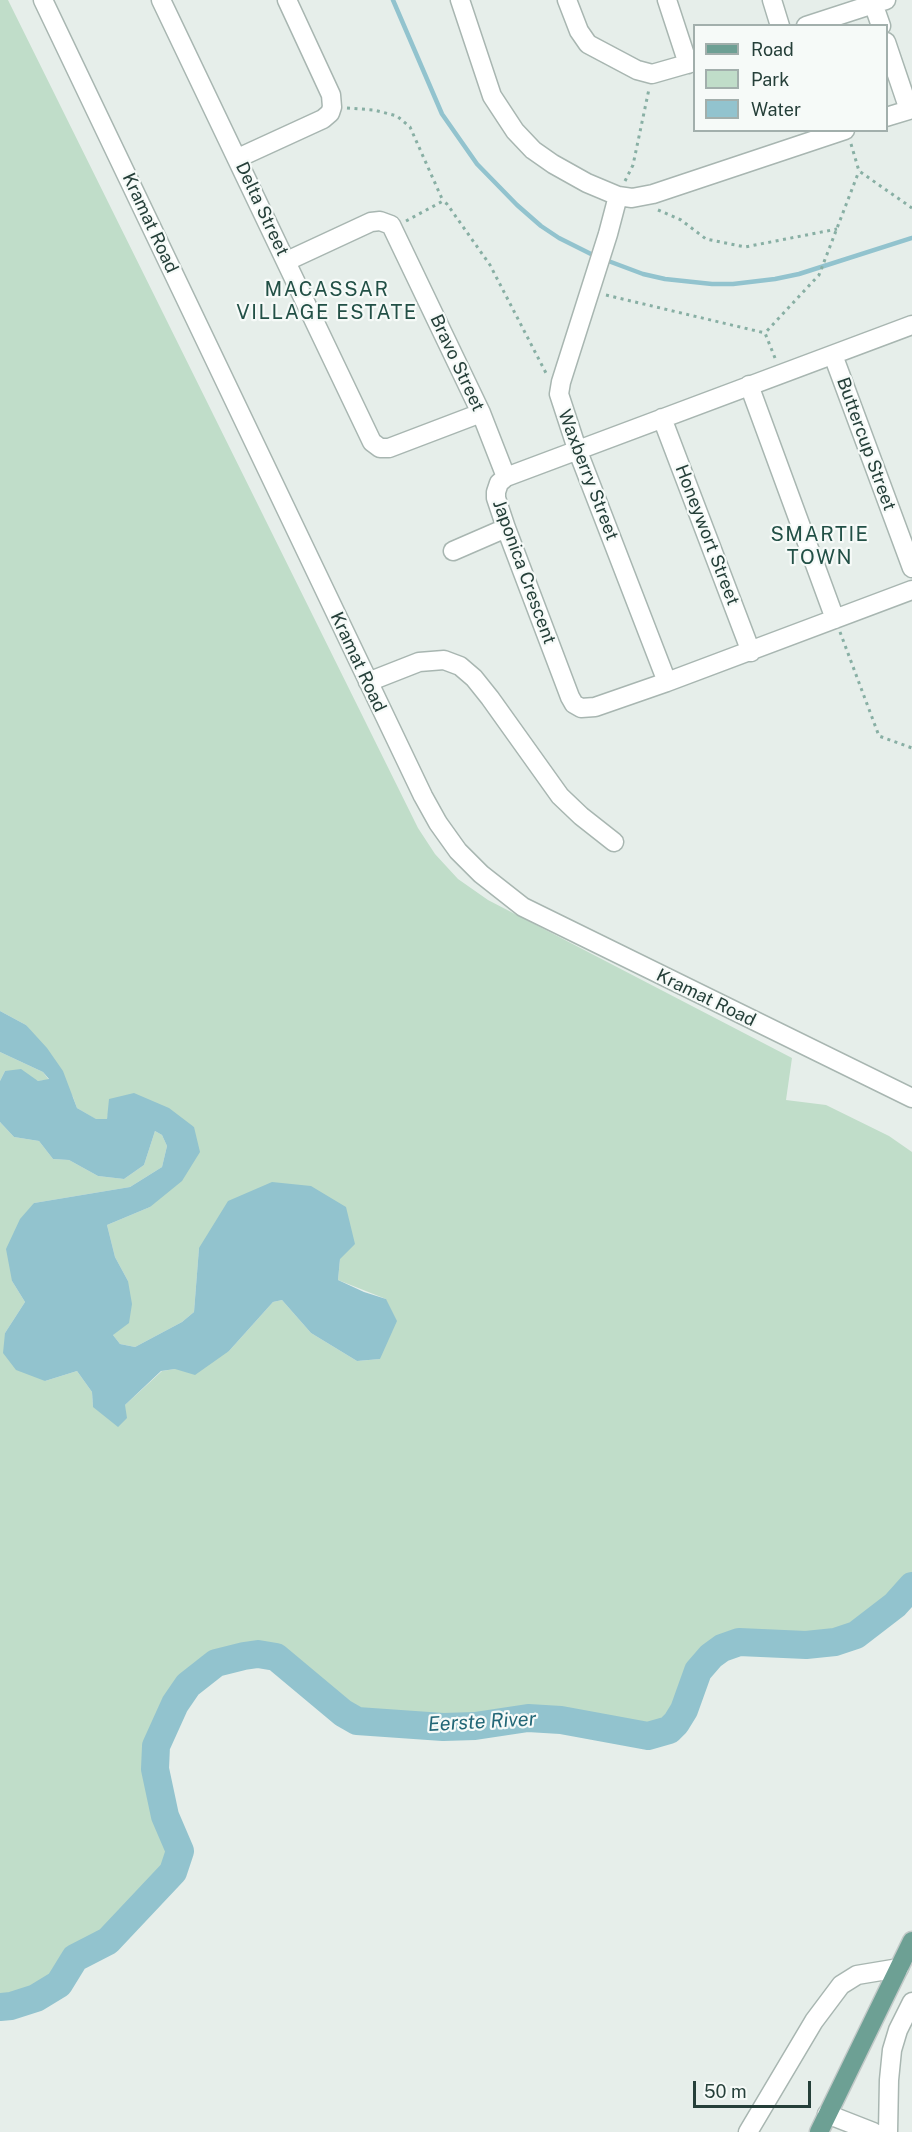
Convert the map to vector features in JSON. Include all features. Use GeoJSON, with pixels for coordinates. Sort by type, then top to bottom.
{"type":"FeatureCollection","features":[{"type":"Feature","properties":{"kind":"main road"},"geometry":{"type":"LineString","coordinates":[[819,2132],[912,1941]]}},
{"type":"Feature","properties":{"kind":"street","name":"Kramat Road"},"geometry":{"type":"LineString","coordinates":[[43,0],[423,796],[438,823],[458,851],[481,874],[523,907],[912,1098]]}},
{"type":"Feature","properties":{"kind":"street","name":"Delta Street"},"geometry":{"type":"LineString","coordinates":[[161,0],[370,440],[375,446],[385,449],[481,413]]}},
{"type":"Feature","properties":{"kind":"street"},"geometry":{"type":"LineString","coordinates":[[238,158],[323,119],[333,107],[331,95],[287,0]]}},
{"type":"Feature","properties":{"kind":"street"},"geometry":{"type":"LineString","coordinates":[[460,0],[492,96],[514,131],[533,150],[553,164],[587,183],[625,197],[653,194],[848,136]]}},
{"type":"Feature","properties":{"kind":"street"},"geometry":{"type":"LineString","coordinates":[[567,0],[579,31],[588,44],[637,70],[652,74],[692,63],[668,0]]}},
{"type":"Feature","properties":{"kind":"street"},"geometry":{"type":"LineString","coordinates":[[772,0],[779,24]]}},
{"type":"Feature","properties":{"kind":"street"},"geometry":{"type":"LineString","coordinates":[[812,24],[877,1],[881,24]]}},
{"type":"Feature","properties":{"kind":"street"},"geometry":{"type":"LineString","coordinates":[[888,47],[911,109],[888,116]]}},
{"type":"Feature","properties":{"kind":"street","name":"Waxberry Street"},"geometry":{"type":"LineString","coordinates":[[625,197],[608,234],[559,394],[667,682]]}},
{"type":"Feature","properties":{"kind":"street"},"geometry":{"type":"LineString","coordinates":[[286,261],[374,220],[384,221],[393,228]]}},
{"type":"Feature","properties":{"kind":"street","name":"Bravo Street"},"geometry":{"type":"LineString","coordinates":[[393,228],[481,413],[506,477]]}},
{"type":"Feature","properties":{"kind":"street","name":"Japonica Crescent"},"geometry":{"type":"LineString","coordinates":[[912,325],[506,477],[497,486],[496,495],[506,528],[570,697],[574,704],[581,708],[596,707],[667,682],[912,590]]}},
{"type":"Feature","properties":{"kind":"street","name":"Buttercup Street"},"geometry":{"type":"LineString","coordinates":[[833,355],[912,568]]}},
{"type":"Feature","properties":{"kind":"street"},"geometry":{"type":"LineString","coordinates":[[749,385],[835,619]]}},
{"type":"Feature","properties":{"kind":"street","name":"Honeywort Street"},"geometry":{"type":"LineString","coordinates":[[662,418],[751,652]]}},
{"type":"Feature","properties":{"kind":"street"},"geometry":{"type":"LineString","coordinates":[[453,551],[506,528]]}},
{"type":"Feature","properties":{"kind":"street"},"geometry":{"type":"LineString","coordinates":[[368,682],[419,662],[444,660],[460,666],[474,678],[490,698],[560,796],[614,842]]}},
{"type":"Feature","properties":{"kind":"street"},"geometry":{"type":"LineString","coordinates":[[748,2132],[814,2022],[841,1985],[857,1975],[898,1968]]}},
{"type":"Feature","properties":{"kind":"street"},"geometry":{"type":"LineString","coordinates":[[888,2132],[892,2050],[898,2030],[912,2002]]}},
{"type":"Feature","properties":{"kind":"street"},"geometry":{"type":"LineString","coordinates":[[827,2114],[873,2132]]}},
{"type":"Feature","properties":{"kind":"path"},"geometry":{"type":"LineString","coordinates":[[652,74],[625,197],[681,220],[706,239],[745,247],[837,229]]}},
{"type":"Feature","properties":{"kind":"path"},"geometry":{"type":"LineString","coordinates":[[333,107],[397,116],[410,127],[443,201],[490,265],[539,363],[559,394]]}},
{"type":"Feature","properties":{"kind":"path"},"geometry":{"type":"LineString","coordinates":[[848,136],[859,171],[912,208]]}},
{"type":"Feature","properties":{"kind":"path"},"geometry":{"type":"LineString","coordinates":[[765,333],[819,275],[859,171]]}},
{"type":"Feature","properties":{"kind":"path"},"geometry":{"type":"LineString","coordinates":[[393,228],[443,201]]}},
{"type":"Feature","properties":{"kind":"path"},"geometry":{"type":"LineString","coordinates":[[591,285],[765,333]]}},
{"type":"Feature","properties":{"kind":"path"},"geometry":{"type":"LineString","coordinates":[[765,333],[782,373]]}},
{"type":"Feature","properties":{"kind":"path"},"geometry":{"type":"LineString","coordinates":[[835,619],[879,736],[912,748]]}},
{"type":"Feature","properties":{"kind":"green space"},"geometry":{"type":"Polygon","coordinates":[[[0,0],[8,0],[418,828],[435,854],[458,879],[488,900],[792,1058],[786,1100],[826,1105],[889,1136],[912,1152],[912,1586],[895,1605],[856,1635],[835,1642],[806,1645],[739,1642],[722,1648],[711,1656],[698,1671],[684,1710],[676,1723],[669,1730],[648,1736],[561,1720],[528,1718],[475,1726],[443,1727],[357,1721],[343,1713],[276,1657],[258,1654],[216,1663],[188,1685],[175,1704],[156,1746],[155,1769],[165,1816],[180,1851],[173,1872],[108,1941],[75,1959],[59,1984],[36,1998],[0,2007],[0,1122],[14,1137],[39,1141],[53,1159],[69,1160],[98,1176],[124,1179],[144,1165],[155,1131],[162,1135],[167,1146],[162,1167],[130,1187],[34,1203],[12,1281],[25,1302],[5,1333],[45,1381],[77,1371],[92,1392],[93,1407],[125,1405],[162,1371],[175,1369],[229,1351],[273,1302],[282,1300],[311,1333],[357,1361],[380,1359],[386,1299],[338,1280],[340,1259],[199,1248],[194,1312],[182,1322],[135,1347],[120,1344],[113,1335],[128,1281],[115,1257],[107,1225],[150,1207],[194,1127],[109,1110],[107,1119],[97,1120],[77,1108],[73,1097],[26,1025],[0,1011],[0,0]]]}},
{"type":"Feature","properties":{"kind":"green space"},"geometry":{"type":"Polygon","coordinates":[[[0,1052],[43,1072],[49,1080],[38,1081],[5,1071],[0,1081],[0,1052]]]}},
{"type":"Feature","properties":{"kind":"water"},"geometry":{"type":"Polygon","coordinates":[[[0,1011],[26,1025],[47,1048],[63,1071],[77,1108],[96,1119],[107,1119],[109,1099],[134,1093],[169,1108],[194,1127],[200,1152],[182,1181],[150,1207],[107,1225],[115,1257],[128,1281],[132,1304],[129,1323],[113,1335],[120,1344],[135,1347],[182,1322],[194,1312],[199,1248],[228,1201],[272,1182],[311,1186],[346,1207],[355,1244],[340,1259],[338,1280],[386,1299],[397,1321],[380,1359],[357,1361],[311,1333],[282,1300],[273,1302],[229,1351],[195,1375],[175,1369],[161,1371],[125,1405],[127,1418],[118,1427],[93,1407],[92,1392],[77,1371],[45,1381],[16,1370],[3,1353],[5,1333],[25,1302],[12,1281],[6,1249],[20,1219],[34,1203],[130,1187],[162,1167],[167,1146],[162,1135],[155,1131],[144,1165],[124,1179],[98,1176],[69,1160],[53,1159],[39,1141],[14,1137],[0,1122],[0,1081],[5,1071],[21,1069],[38,1081],[49,1079],[43,1072],[0,1052],[0,1011]]]}},
{"type":"Feature","properties":{"kind":"waterway"},"geometry":{"type":"LineString","coordinates":[[393,0],[442,114],[477,164],[541,226],[595,256]]}},
{"type":"Feature","properties":{"kind":"waterway"},"geometry":{"type":"LineString","coordinates":[[603,259],[643,274],[665,279],[733,284],[799,274],[912,238]]}},
{"type":"Feature","properties":{"kind":"waterway","name":"Eerste River"},"geometry":{"type":"LineString","coordinates":[[0,2007],[36,1998],[59,1984],[75,1958],[108,1941],[173,1872],[180,1851],[165,1816],[155,1769],[156,1746],[175,1704],[188,1685],[216,1663],[258,1654],[276,1657],[343,1713],[357,1721],[443,1727],[475,1726],[528,1718],[561,1720],[648,1736],[669,1730],[676,1723],[684,1710],[698,1671],[711,1656],[722,1648],[739,1642],[806,1645],[835,1642],[856,1635],[895,1605],[912,1586]]}},
{"type":"Feature","properties":{"kind":"district","name":"MACASSAR VILLAGE ESTATE"},"geometry":{"type":"Point","coordinates":[327,302]}},
{"type":"Feature","properties":{"kind":"district","name":"SMARTIE TOWN"},"geometry":{"type":"Point","coordinates":[820,546]}}]}
